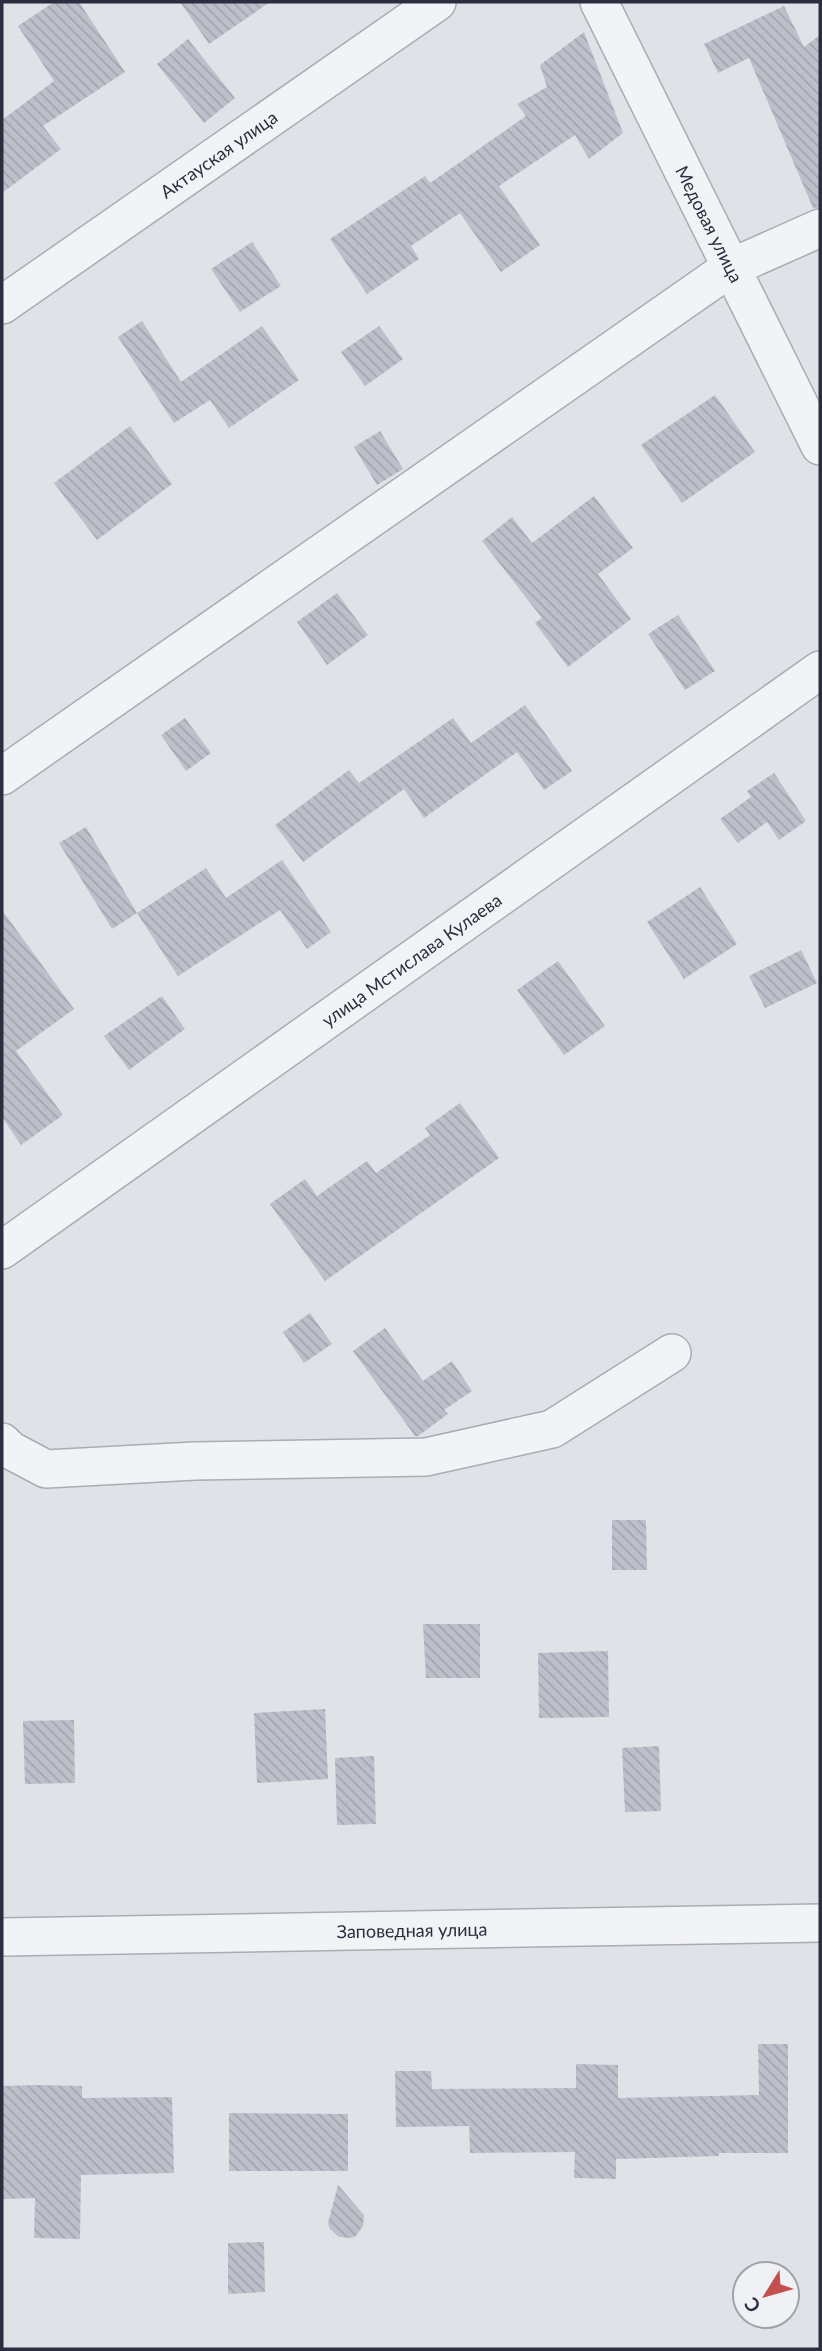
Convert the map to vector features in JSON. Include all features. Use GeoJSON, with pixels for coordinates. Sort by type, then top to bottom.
{"type":"FeatureCollection","features":[{"type":"Feature","properties":{"kind":"street","name":"Актауская улица"},"geometry":{"type":"LineString","coordinates":[[2,305],[437,2]]}},
{"type":"Feature","properties":{"kind":"street","name":"Медовая улица"},"geometry":{"type":"LineString","coordinates":[[599,2],[820,446]]}},
{"type":"Feature","properties":{"kind":"street"},"geometry":{"type":"LineString","coordinates":[[2,776],[730,268],[820,228]]}},
{"type":"Feature","properties":{"kind":"street","name":"улица Мстислава Кулаева"},"geometry":{"type":"LineString","coordinates":[[2,1250],[820,670]]}},
{"type":"Feature","properties":{"kind":"street"},"geometry":{"type":"LineString","coordinates":[[2,1441],[10,1450],[47,1469],[195,1461],[426,1457],[552,1429],[672,1353]]}},
{"type":"Feature","properties":{"kind":"street","name":"Заповедная улица"},"geometry":{"type":"LineString","coordinates":[[2,1937],[820,1923]]}},
{"type":"Feature","properties":{"kind":"building"},"geometry":{"type":"Polygon","coordinates":[[[54,2],[79,2],[125,72],[43,126],[61,149],[2,193],[2,120],[54,81],[18,26],[54,2]]]}},
{"type":"Feature","properties":{"kind":"building"},"geometry":{"type":"Polygon","coordinates":[[[180,2],[270,2],[209,44],[180,2]]]}},
{"type":"Feature","properties":{"kind":"building"},"geometry":{"type":"Polygon","coordinates":[[[784,6],[804,47],[820,35],[820,207],[813,208],[749,58],[718,73],[704,44],[784,6]]]}},
{"type":"Feature","properties":{"kind":"building"},"geometry":{"type":"Polygon","coordinates":[[[584,32],[623,133],[589,159],[575,135],[499,186],[540,245],[501,272],[460,213],[411,246],[419,259],[367,294],[330,239],[425,176],[430,183],[526,116],[517,104],[547,87],[540,65],[584,32]]]}},
{"type":"Feature","properties":{"kind":"building"},"geometry":{"type":"Polygon","coordinates":[[[188,39],[235,98],[204,123],[157,64],[188,39]]]}},
{"type":"Feature","properties":{"kind":"building"},"geometry":{"type":"Polygon","coordinates":[[[252,242],[281,286],[240,312],[211,269],[252,242]]]}},
{"type":"Feature","properties":{"kind":"building"},"geometry":{"type":"Polygon","coordinates":[[[142,321],[181,382],[262,326],[299,380],[229,428],[210,400],[174,423],[118,337],[142,321]]]}},
{"type":"Feature","properties":{"kind":"building"},"geometry":{"type":"Polygon","coordinates":[[[379,326],[403,359],[365,386],[341,352],[379,326]]]}},
{"type":"Feature","properties":{"kind":"building"},"geometry":{"type":"Polygon","coordinates":[[[715,395],[755,452],[682,503],[641,445],[715,395]]]}},
{"type":"Feature","properties":{"kind":"building"},"geometry":{"type":"Polygon","coordinates":[[[130,426],[172,484],[97,540],[54,483],[130,426]]]}},
{"type":"Feature","properties":{"kind":"building"},"geometry":{"type":"Polygon","coordinates":[[[380,431],[403,469],[377,485],[354,447],[380,431]]]}},
{"type":"Feature","properties":{"kind":"building"},"geometry":{"type":"Polygon","coordinates":[[[594,496],[633,548],[598,574],[631,619],[568,667],[535,623],[542,618],[482,541],[512,517],[532,543],[594,496]]]}},
{"type":"Feature","properties":{"kind":"building"},"geometry":{"type":"Polygon","coordinates":[[[337,593],[368,635],[327,665],[297,622],[337,593]]]}},
{"type":"Feature","properties":{"kind":"building"},"geometry":{"type":"Polygon","coordinates":[[[678,615],[715,671],[685,690],[648,634],[678,615]]]}},
{"type":"Feature","properties":{"kind":"building"},"geometry":{"type":"Polygon","coordinates":[[[525,705],[572,771],[544,790],[517,752],[424,818],[404,789],[303,862],[275,825],[349,770],[359,783],[453,718],[471,743],[525,705]]]}},
{"type":"Feature","properties":{"kind":"building"},"geometry":{"type":"Polygon","coordinates":[[[185,718],[211,753],[186,771],[161,735],[185,718]]]}},
{"type":"Feature","properties":{"kind":"building"},"geometry":{"type":"Polygon","coordinates":[[[774,773],[806,821],[779,840],[767,822],[738,843],[720,819],[751,797],[747,791],[774,773]]]}},
{"type":"Feature","properties":{"kind":"building"},"geometry":{"type":"Polygon","coordinates":[[[86,827],[137,913],[112,929],[59,843],[86,827]]]}},
{"type":"Feature","properties":{"kind":"building"},"geometry":{"type":"Polygon","coordinates":[[[282,860],[331,932],[307,949],[280,910],[178,976],[137,913],[206,868],[226,898],[282,860]]]}},
{"type":"Feature","properties":{"kind":"building"},"geometry":{"type":"Polygon","coordinates":[[[700,887],[737,944],[684,979],[647,922],[700,887]]]}},
{"type":"Feature","properties":{"kind":"building"},"geometry":{"type":"Polygon","coordinates":[[[2,910],[74,1009],[16,1051],[63,1115],[21,1145],[2,1117],[2,910]]]}},
{"type":"Feature","properties":{"kind":"building"},"geometry":{"type":"Polygon","coordinates":[[[801,950],[817,983],[765,1008],[749,976],[801,950]]]}},
{"type":"Feature","properties":{"kind":"building"},"geometry":{"type":"Polygon","coordinates":[[[558,961],[605,1026],[564,1055],[517,990],[558,961]]]}},
{"type":"Feature","properties":{"kind":"building"},"geometry":{"type":"Polygon","coordinates":[[[162,996],[185,1029],[129,1070],[104,1036],[162,996]]]}},
{"type":"Feature","properties":{"kind":"building"},"geometry":{"type":"Polygon","coordinates":[[[460,1103],[499,1158],[325,1281],[270,1204],[305,1179],[317,1196],[367,1161],[376,1173],[430,1135],[425,1128],[460,1103]]]}},
{"type":"Feature","properties":{"kind":"building"},"geometry":{"type":"Polygon","coordinates":[[[310,1313],[332,1344],[304,1363],[283,1332],[310,1313]]]}},
{"type":"Feature","properties":{"kind":"building"},"geometry":{"type":"Polygon","coordinates":[[[385,1328],[423,1381],[452,1361],[472,1391],[444,1410],[448,1414],[418,1436],[415,1436],[353,1351],[385,1328]]]}},
{"type":"Feature","properties":{"kind":"building"},"geometry":{"type":"Polygon","coordinates":[[[612,1520],[646,1520],[647,1570],[612,1570],[612,1520]]]}},
{"type":"Feature","properties":{"kind":"building"},"geometry":{"type":"Polygon","coordinates":[[[423,1624],[480,1624],[480,1678],[426,1678],[423,1624]]]}},
{"type":"Feature","properties":{"kind":"building"},"geometry":{"type":"Polygon","coordinates":[[[608,1651],[609,1717],[539,1718],[538,1653],[608,1651]]]}},
{"type":"Feature","properties":{"kind":"building"},"geometry":{"type":"Polygon","coordinates":[[[325,1709],[328,1779],[257,1783],[254,1713],[325,1709]]]}},
{"type":"Feature","properties":{"kind":"building"},"geometry":{"type":"Polygon","coordinates":[[[74,1720],[75,1783],[25,1784],[23,1721],[74,1720]]]}},
{"type":"Feature","properties":{"kind":"building"},"geometry":{"type":"Polygon","coordinates":[[[659,1746],[661,1811],[625,1812],[622,1748],[659,1746]]]}},
{"type":"Feature","properties":{"kind":"building"},"geometry":{"type":"Polygon","coordinates":[[[374,1756],[376,1824],[337,1825],[335,1758],[374,1756]]]}},
{"type":"Feature","properties":{"kind":"building"},"geometry":{"type":"Polygon","coordinates":[[[758,2044],[788,2044],[788,2153],[719,2153],[719,2156],[616,2159],[616,2179],[574,2178],[575,2152],[470,2153],[469,2126],[396,2127],[395,2071],[431,2071],[432,2089],[576,2088],[576,2064],[618,2065],[618,2098],[759,2095],[758,2044]]]}},
{"type":"Feature","properties":{"kind":"building"},"geometry":{"type":"Polygon","coordinates":[[[2,2086],[82,2086],[82,2098],[172,2097],[174,2173],[81,2175],[80,2239],[34,2238],[35,2198],[2,2199],[2,2086]]]}},
{"type":"Feature","properties":{"kind":"building"},"geometry":{"type":"Polygon","coordinates":[[[229,2113],[348,2114],[348,2171],[229,2171],[229,2113]]]}},
{"type":"Feature","properties":{"kind":"building"},"geometry":{"type":"Polygon","coordinates":[[[338,2185],[364,2215],[363,2226],[356,2236],[351,2238],[339,2237],[330,2229],[328,2223],[338,2185]]]}},
{"type":"Feature","properties":{"kind":"building"},"geometry":{"type":"Polygon","coordinates":[[[264,2242],[265,2292],[228,2294],[228,2243],[264,2242]]]}}]}
